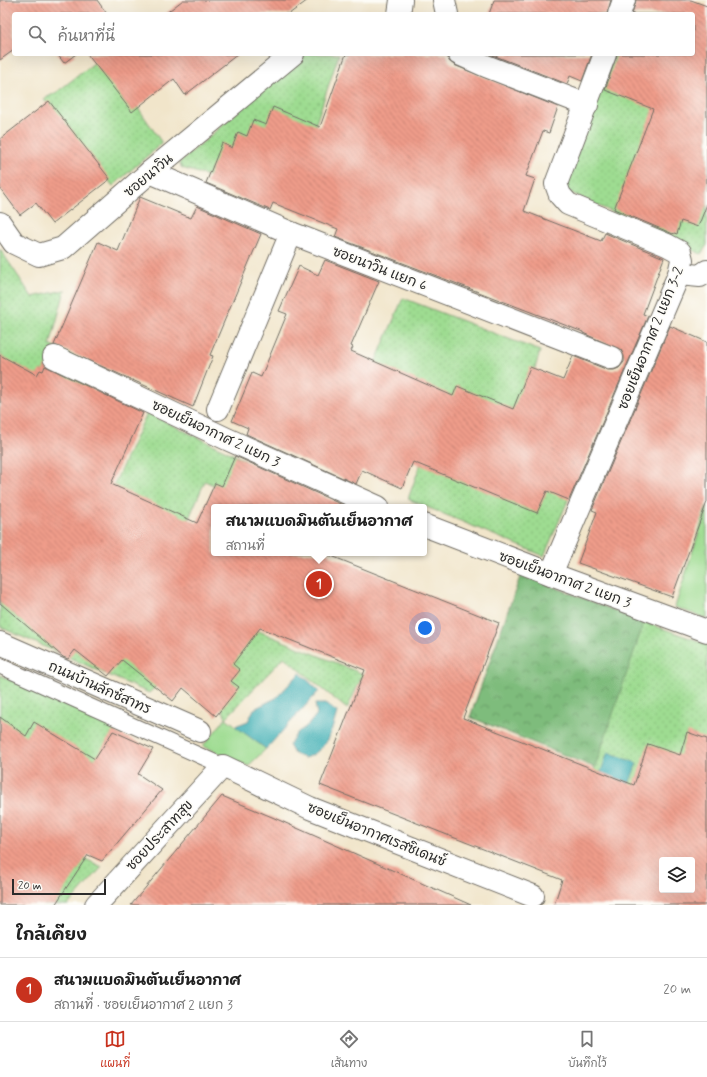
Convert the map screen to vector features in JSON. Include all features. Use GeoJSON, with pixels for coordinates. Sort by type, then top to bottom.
{"type":"FeatureCollection","features":[{"type":"Feature","properties":{"kind":"street"},"geometry":{"type":"LineString","coordinates":[[398,12],[401,0]]}},
{"type":"Feature","properties":{"kind":"street"},"geometry":{"type":"LineString","coordinates":[[444,0],[447,12]]}},
{"type":"Feature","properties":{"kind":"street"},"geometry":{"type":"LineString","coordinates":[[620,12],[624,0]]}},
{"type":"Feature","properties":{"kind":"street","name":"ซอยนาวิน"},"geometry":{"type":"LineString","coordinates":[[0,223],[14,243],[39,255],[63,248],[150,172],[291,56]]}},
{"type":"Feature","properties":{"kind":"street"},"geometry":{"type":"LineString","coordinates":[[464,56],[587,105]]}},
{"type":"Feature","properties":{"kind":"street","name":"ซอยเย็นอากาศ 2 แยก 3-2"},"geometry":{"type":"LineString","coordinates":[[551,574],[679,274],[682,260],[680,252],[667,244],[568,204],[560,195],[556,184],[604,56]]}},
{"type":"Feature","properties":{"kind":"street","name":"ซอยนาวิน แยก 6"},"geometry":{"type":"LineString","coordinates":[[150,172],[291,234],[612,358]]}},
{"type":"Feature","properties":{"kind":"street"},"geometry":{"type":"LineString","coordinates":[[218,410],[291,234]]}},
{"type":"Feature","properties":{"kind":"street"},"geometry":{"type":"LineString","coordinates":[[679,274],[700,276],[707,271]]}},
{"type":"Feature","properties":{"kind":"street","name":"ซอยเย็นอากาศ 2 แยก 3"},"geometry":{"type":"LineString","coordinates":[[54,357],[227,439],[371,504]]}},
{"type":"Feature","properties":{"kind":"street","name":"ซอยเย็นอากาศ 2 แยก 3"},"geometry":{"type":"LineString","coordinates":[[427,526],[551,574],[707,631]]}},
{"type":"Feature","properties":{"kind":"street","name":"ถนนบ้านลักซ์สาทร"},"geometry":{"type":"LineString","coordinates":[[0,643],[200,731]]}},
{"type":"Feature","properties":{"kind":"street","name":"ซอยเย็นอากาศเรสซิเดนซ์"},"geometry":{"type":"LineString","coordinates":[[223,766],[310,808],[533,896]]}},
{"type":"Feature","properties":{"kind":"street","name":"ซอยประสาทสุข"},"geometry":{"type":"LineString","coordinates":[[96,905],[223,766]]}},
{"type":"Feature","properties":{"kind":"lane"},"geometry":{"type":"LineString","coordinates":[[0,666],[223,766]]}},
{"type":"Feature","properties":{"kind":"green space"},"geometry":{"type":"Polygon","coordinates":[[[707,23],[707,245],[701,254],[563,189],[614,56],[695,56],[695,50],[707,23]]]}},
{"type":"Feature","properties":{"kind":"green space"},"geometry":{"type":"Polygon","coordinates":[[[103,56],[162,143],[113,186],[44,99],[57,92],[103,56]]]}},
{"type":"Feature","properties":{"kind":"green space"},"geometry":{"type":"Polygon","coordinates":[[[302,56],[338,56],[315,126],[335,215],[182,168],[179,163],[302,56]]]}},
{"type":"Feature","properties":{"kind":"green space"},"geometry":{"type":"Polygon","coordinates":[[[0,249],[32,297],[65,290],[50,345],[96,367],[37,493],[0,431],[0,249]]]}},
{"type":"Feature","properties":{"kind":"green space"},"geometry":{"type":"Polygon","coordinates":[[[403,298],[540,351],[499,492],[572,491],[544,556],[427,507],[427,504],[420,504],[408,499],[442,404],[369,377],[403,298]]]}},
{"type":"Feature","properties":{"kind":"green space"},"geometry":{"type":"Polygon","coordinates":[[[147,413],[245,460],[228,492],[205,481],[186,525],[110,493],[147,413]]]}},
{"type":"Feature","properties":{"kind":"green space"},"geometry":{"type":"Polygon","coordinates":[[[707,506],[707,619],[675,607],[707,506]]]}},
{"type":"Feature","properties":{"kind":"green space"},"geometry":{"type":"Polygon","coordinates":[[[0,525],[363,674],[347,709],[284,657],[226,718],[196,649],[149,693],[0,627],[0,525]]]}},
{"type":"Feature","properties":{"kind":"green space"},"geometry":{"type":"Polygon","coordinates":[[[521,574],[644,622],[596,768],[470,717],[521,574]]]}},
{"type":"Feature","properties":{"kind":"green space"},"geometry":{"type":"Polygon","coordinates":[[[644,622],[707,644],[707,778],[614,869],[566,853],[644,622]]]}},
{"type":"Feature","properties":{"kind":"green space"},"geometry":{"type":"Polygon","coordinates":[[[0,675],[117,728],[99,762],[0,792],[0,675]]]}},
{"type":"Feature","properties":{"kind":"green space"},"geometry":{"type":"Polygon","coordinates":[[[226,718],[266,749],[248,766],[203,746],[226,718]]]}},
{"type":"Feature","properties":{"kind":"green space"},"geometry":{"type":"Polygon","coordinates":[[[0,818],[102,867],[68,905],[43,905],[0,818]]]}},
{"type":"Feature","properties":{"kind":"water"},"geometry":{"type":"Polygon","coordinates":[[[300,673],[319,691],[266,749],[235,726],[248,721],[254,709],[276,698],[300,673]]]}},
{"type":"Feature","properties":{"kind":"water"},"geometry":{"type":"Polygon","coordinates":[[[315,704],[325,704],[337,712],[330,734],[322,747],[317,752],[304,758],[294,754],[289,745],[297,733],[308,725],[317,714],[315,704]]]}},
{"type":"Feature","properties":{"kind":"water"},"geometry":{"type":"Polygon","coordinates":[[[608,752],[637,763],[611,832],[583,822],[608,752]]]}},
{"type":"Feature","properties":{"kind":"building"},"geometry":{"type":"Polygon","coordinates":[[[0,0],[97,0],[106,12],[12,12],[12,51],[0,60],[0,0]]]}},
{"type":"Feature","properties":{"kind":"building"},"geometry":{"type":"Polygon","coordinates":[[[183,0],[308,0],[292,12],[168,12],[183,0]]]}},
{"type":"Feature","properties":{"kind":"building"},"geometry":{"type":"Polygon","coordinates":[[[494,0],[611,0],[608,12],[490,12],[494,0]]]}},
{"type":"Feature","properties":{"kind":"building"},"geometry":{"type":"Polygon","coordinates":[[[636,0],[691,0],[707,6],[707,204],[698,227],[681,221],[677,234],[673,234],[614,209],[653,109],[605,90],[616,56],[695,56],[695,12],[633,12],[636,0]]]}},
{"type":"Feature","properties":{"kind":"building"},"geometry":{"type":"Polygon","coordinates":[[[59,56],[73,56],[64,63],[59,56]]]}},
{"type":"Feature","properties":{"kind":"building"},"geometry":{"type":"Polygon","coordinates":[[[89,56],[235,56],[185,95],[174,79],[132,112],[89,56]]]}},
{"type":"Feature","properties":{"kind":"building"},"geometry":{"type":"Polygon","coordinates":[[[345,56],[448,56],[449,61],[454,65],[558,107],[549,133],[543,131],[526,176],[535,179],[524,211],[601,241],[605,233],[664,258],[643,314],[648,316],[569,500],[547,491],[537,513],[413,462],[402,488],[362,470],[356,484],[246,434],[248,428],[232,421],[252,373],[261,377],[287,314],[279,311],[299,266],[318,275],[325,260],[379,281],[351,346],[353,347],[351,351],[453,396],[457,386],[513,409],[530,367],[563,380],[573,356],[608,370],[619,368],[624,362],[624,356],[621,350],[583,332],[335,237],[338,229],[273,203],[270,210],[206,183],[222,143],[232,148],[238,132],[247,136],[253,120],[266,125],[273,107],[320,127],[345,56]]]}},
{"type":"Feature","properties":{"kind":"building"},"geometry":{"type":"Polygon","coordinates":[[[495,56],[591,56],[582,81],[570,76],[567,84],[495,56]]]}},
{"type":"Feature","properties":{"kind":"building"},"geometry":{"type":"Polygon","coordinates":[[[49,101],[110,179],[52,224],[36,203],[20,215],[0,188],[0,139],[49,101]]]}},
{"type":"Feature","properties":{"kind":"building"},"geometry":{"type":"Polygon","coordinates":[[[140,197],[191,218],[197,206],[261,234],[210,355],[213,356],[193,407],[54,345],[98,242],[118,251],[140,197]]]}},
{"type":"Feature","properties":{"kind":"building"},"geometry":{"type":"Polygon","coordinates":[[[670,326],[707,342],[707,502],[672,597],[578,563],[597,512],[592,510],[670,326]]]}},
{"type":"Feature","properties":{"kind":"building"},"geometry":{"type":"Polygon","coordinates":[[[0,355],[37,375],[40,370],[43,371],[45,366],[143,413],[111,484],[197,523],[215,483],[222,486],[235,456],[340,504],[211,504],[211,556],[332,556],[499,623],[463,718],[634,785],[648,744],[680,755],[687,732],[707,739],[707,905],[554,905],[562,880],[320,785],[365,670],[260,628],[233,664],[240,670],[231,681],[239,687],[216,716],[183,688],[173,701],[122,660],[108,676],[75,650],[68,659],[63,657],[0,603],[0,355]]]}},
{"type":"Feature","properties":{"kind":"building"},"geometry":{"type":"Polygon","coordinates":[[[0,717],[26,736],[34,722],[95,759],[113,731],[153,749],[138,774],[162,790],[102,861],[88,855],[55,905],[0,905],[0,717]]]}},
{"type":"Feature","properties":{"kind":"building"},"geometry":{"type":"Polygon","coordinates":[[[222,796],[272,817],[471,905],[131,905],[222,796]]]}},
{"type":"Feature","properties":{"kind":"place","name":"สนามแบดมินตันเย็นอากาศ"},"geometry":{"type":"Point","coordinates":[319,584]}}]}
